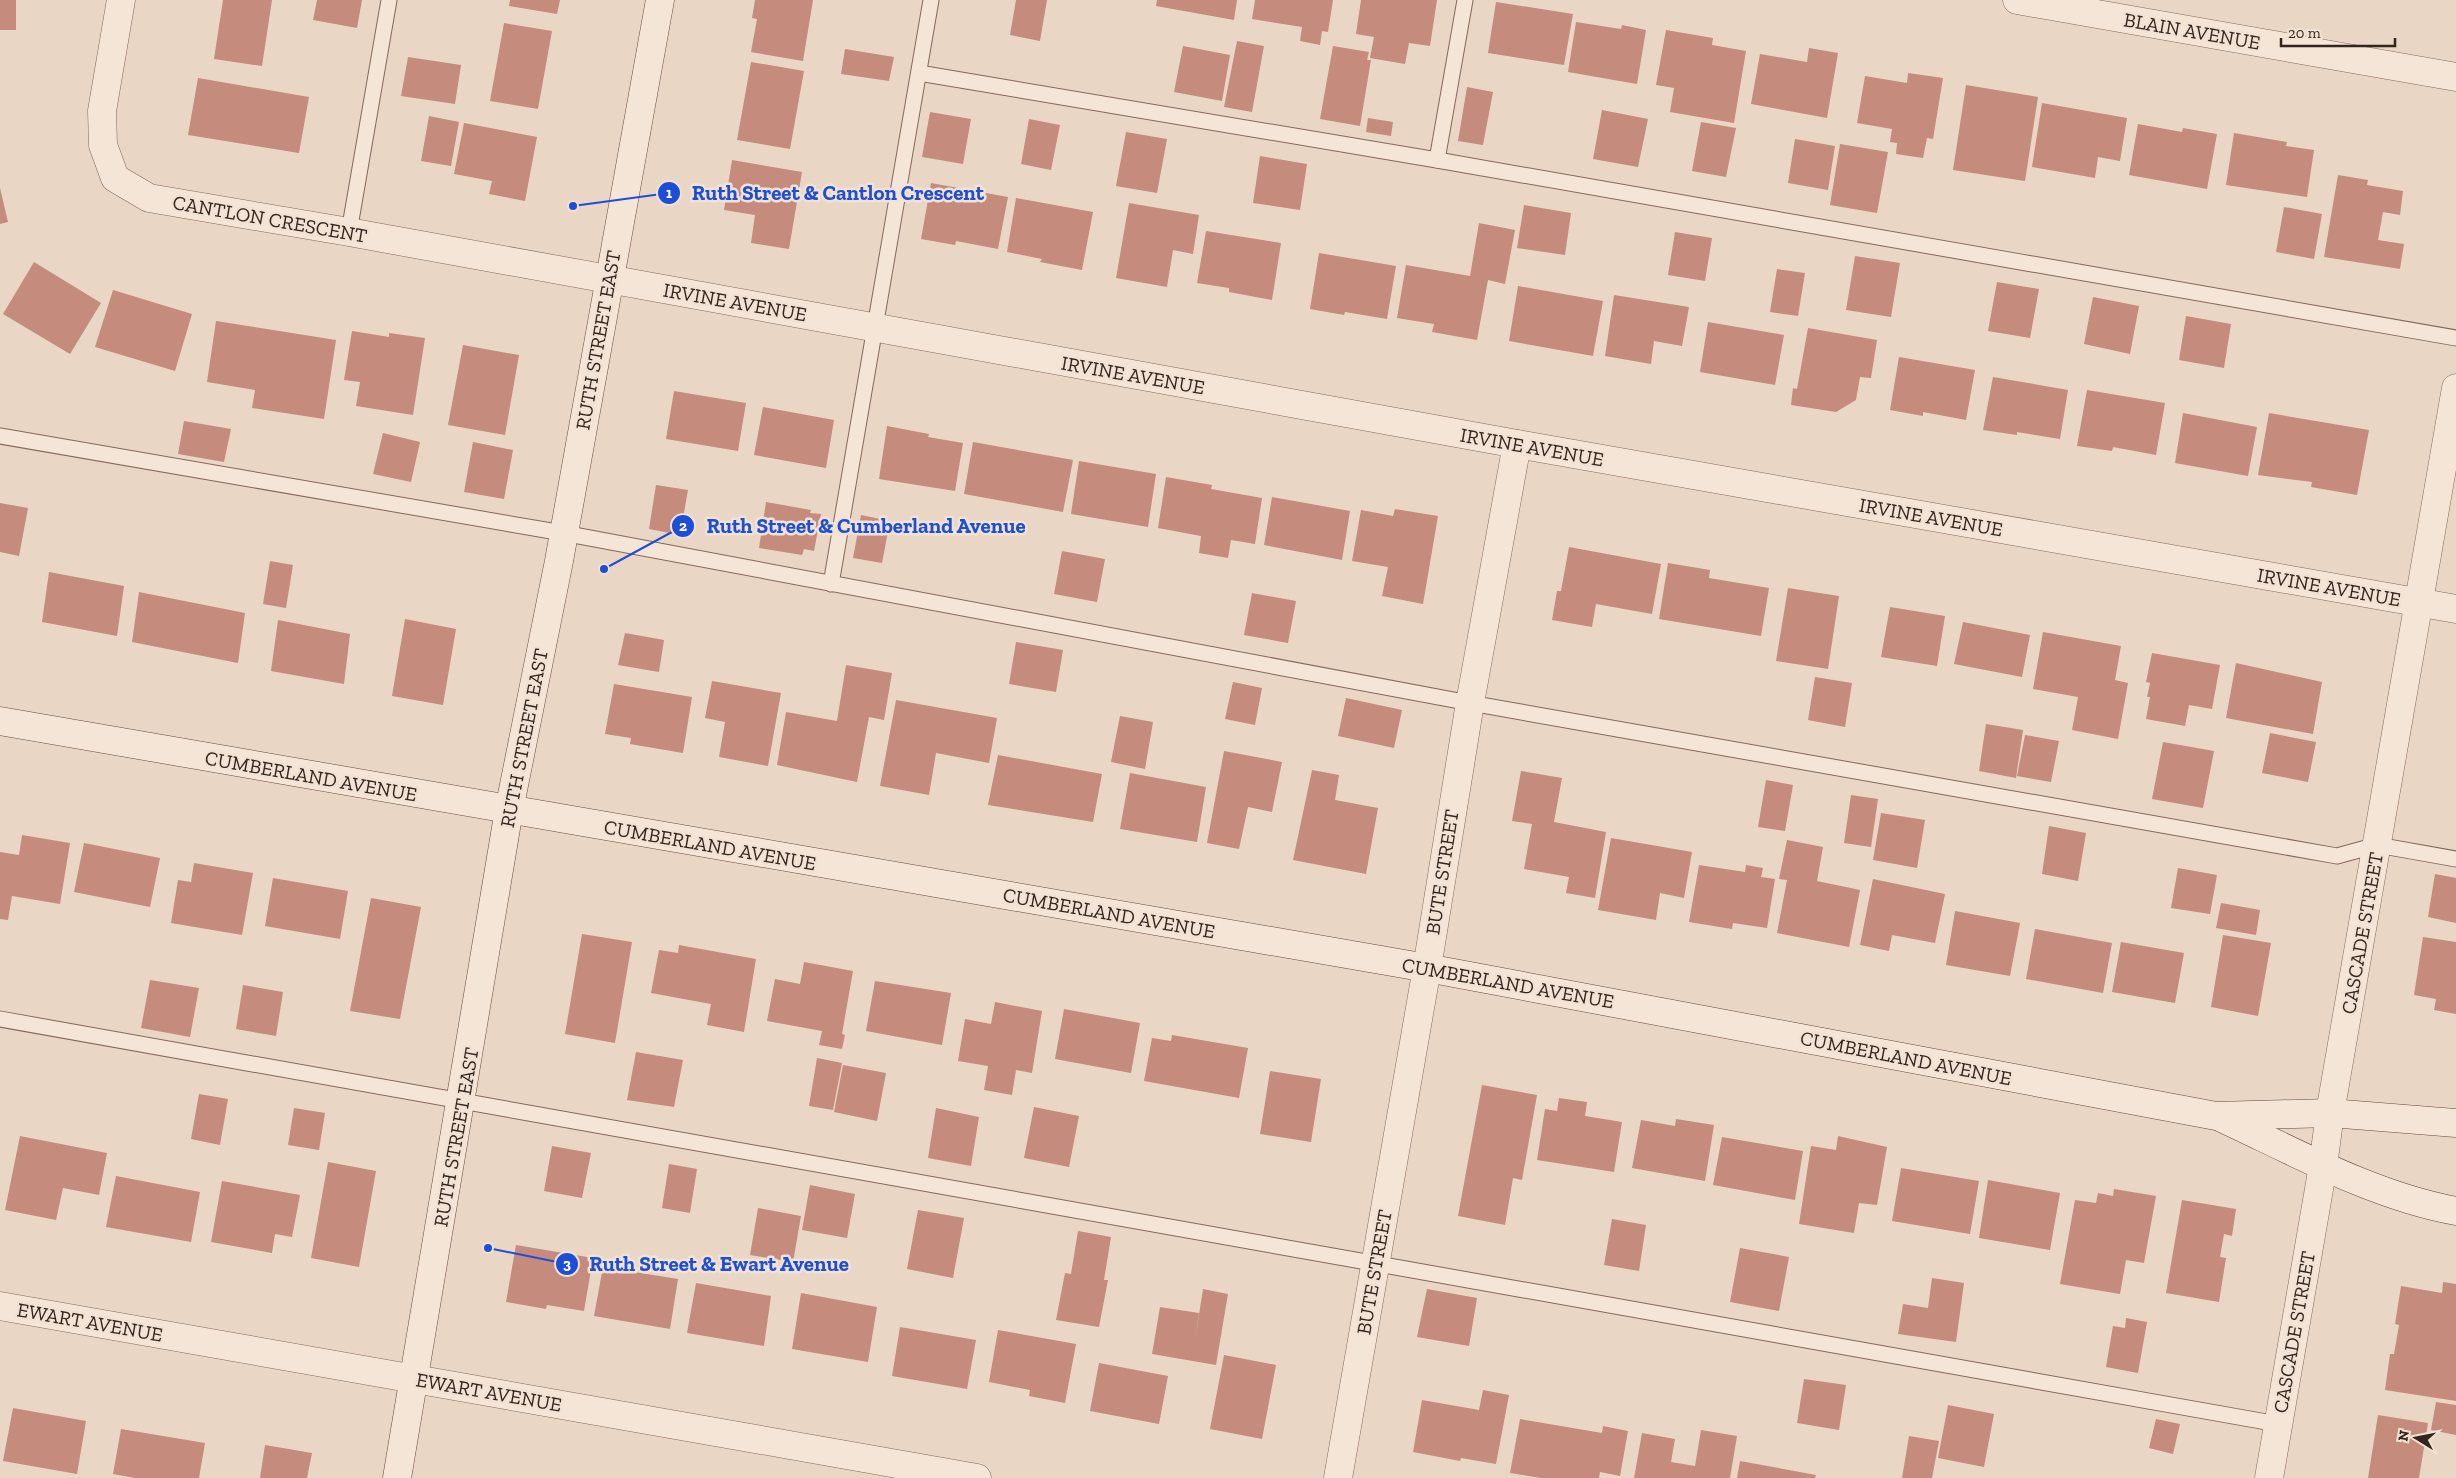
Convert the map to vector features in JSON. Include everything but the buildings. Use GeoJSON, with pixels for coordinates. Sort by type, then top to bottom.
{"type":"FeatureCollection","features":[{"type":"Feature","properties":{"kind":"street","name":"CANTLON CRESCENT"},"geometry":{"type":"LineString","coordinates":[[121,0],[102,111],[103,145],[115,178],[149,198],[608,279]]}},
{"type":"Feature","properties":{"kind":"street","name":"RUTH STREET EAST"},"geometry":{"type":"LineString","coordinates":[[397,1478],[463,1098],[509,810],[563,533],[660,0]]}},
{"type":"Feature","properties":{"kind":"street","name":"BLAIN AVENUE"},"geometry":{"type":"LineString","coordinates":[[2017,0],[2456,77]]}},
{"type":"Feature","properties":{"kind":"street","name":"IRVINE AVENUE"},"geometry":{"type":"LineString","coordinates":[[608,279],[1517,444],[2456,609]]}},
{"type":"Feature","properties":{"kind":"street","name":"CASCADE STREET"},"geometry":{"type":"LineString","coordinates":[[2269,1478],[2323,1166],[2330,1113],[2456,388]]}},
{"type":"Feature","properties":{"kind":"street","name":"BUTE STREET"},"geometry":{"type":"LineString","coordinates":[[1338,1478],[1427,968],[1470,703],[1517,444]]}},
{"type":"Feature","properties":{"kind":"street","name":"CUMBERLAND AVENUE"},"geometry":{"type":"LineString","coordinates":[[0,721],[1427,968],[2216,1116],[2330,1113],[2456,1123]]}},
{"type":"Feature","properties":{"kind":"street","name":"CUMBERLAND AVENUE"},"geometry":{"type":"LineString","coordinates":[[2216,1116],[2323,1166],[2425,1205],[2456,1211]]}},
{"type":"Feature","properties":{"kind":"street","name":"EWART AVENUE"},"geometry":{"type":"LineString","coordinates":[[0,1306],[977,1478]]}},
{"type":"Feature","properties":{"kind":"lane"},"geometry":{"type":"LineString","coordinates":[[349,232],[389,0]]}},
{"type":"Feature","properties":{"kind":"lane"},"geometry":{"type":"LineString","coordinates":[[831,584],[931,0]]}},
{"type":"Feature","properties":{"kind":"lane"},"geometry":{"type":"LineString","coordinates":[[1437,160],[1465,0]]}},
{"type":"Feature","properties":{"kind":"lane"},"geometry":{"type":"LineString","coordinates":[[919,73],[1437,160],[2456,338]]}},
{"type":"Feature","properties":{"kind":"lane"},"geometry":{"type":"LineString","coordinates":[[0,436],[563,533],[1470,703],[2338,856],[2377,845],[2456,859]]}},
{"type":"Feature","properties":{"kind":"lane"},"geometry":{"type":"LineString","coordinates":[[0,1019],[463,1098],[1376,1259],[2278,1424]]}},
{"type":"Feature","properties":{"kind":"place","name":"Ruth Street & Cantlon Crescent"},"geometry":{"type":"Point","coordinates":[573,206]}},
{"type":"Feature","properties":{"kind":"place","name":"Ruth Street & Cumberland Avenue"},"geometry":{"type":"Point","coordinates":[604,569]}},
{"type":"Feature","properties":{"kind":"place","name":"Ruth Street & Ewart Avenue"},"geometry":{"type":"Point","coordinates":[488,1248]}}]}
